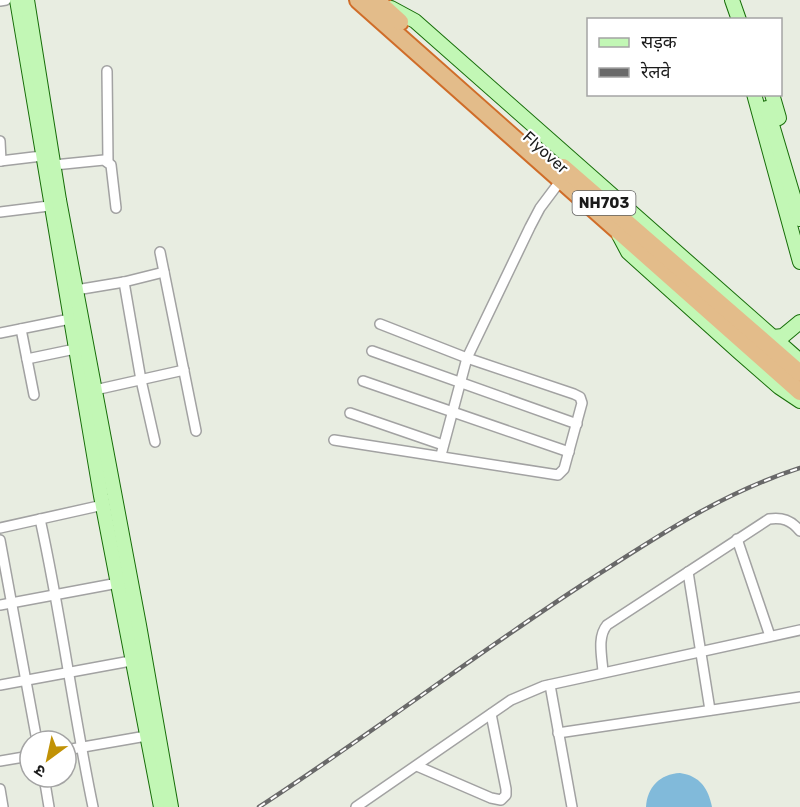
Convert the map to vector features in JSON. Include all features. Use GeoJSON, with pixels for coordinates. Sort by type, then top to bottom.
{"type":"FeatureCollection","features":[{"type":"Feature","properties":{"kind":"highway","name":"NH703"},"geometry":{"type":"LineString","coordinates":[[358,0],[800,392]]}},
{"type":"Feature","properties":{"kind":"highway","name":"Flyover"},"geometry":{"type":"LineString","coordinates":[[376,0],[800,373]]}},
{"type":"Feature","properties":{"kind":"street"},"geometry":{"type":"LineString","coordinates":[[0,2],[6,0]]}},
{"type":"Feature","properties":{"kind":"street"},"geometry":{"type":"LineString","coordinates":[[16,0],[42,156],[76,291],[95,390],[153,735],[171,807]]}},
{"type":"Feature","properties":{"kind":"street"},"geometry":{"type":"LineString","coordinates":[[27,0],[54,165],[55,205],[70,319],[118,583],[139,659]]}},
{"type":"Feature","properties":{"kind":"street"},"geometry":{"type":"LineString","coordinates":[[376,0],[415,21],[800,361]]}},
{"type":"Feature","properties":{"kind":"street"},"geometry":{"type":"LineString","coordinates":[[732,0],[738,18]]}},
{"type":"Feature","properties":{"kind":"street"},"geometry":{"type":"LineString","coordinates":[[107,71],[108,162],[111,165],[116,208]]}},
{"type":"Feature","properties":{"kind":"street"},"geometry":{"type":"LineString","coordinates":[[755,96],[800,262]]}},
{"type":"Feature","properties":{"kind":"street"},"geometry":{"type":"LineString","coordinates":[[764,96],[800,219]]}},
{"type":"Feature","properties":{"kind":"street"},"geometry":{"type":"LineString","coordinates":[[773,96],[800,190]]}},
{"type":"Feature","properties":{"kind":"street"},"geometry":{"type":"LineString","coordinates":[[0,141],[1,161],[42,156]]}},
{"type":"Feature","properties":{"kind":"street"},"geometry":{"type":"LineString","coordinates":[[54,165],[104,160],[108,162]]}},
{"type":"Feature","properties":{"kind":"street"},"geometry":{"type":"LineString","coordinates":[[441,455],[467,358],[530,226],[561,180]]}},
{"type":"Feature","properties":{"kind":"street"},"geometry":{"type":"LineString","coordinates":[[0,212],[55,205]]}},
{"type":"Feature","properties":{"kind":"street"},"geometry":{"type":"LineString","coordinates":[[618,232],[628,252],[768,376],[800,401]]}},
{"type":"Feature","properties":{"kind":"street"},"geometry":{"type":"LineString","coordinates":[[160,252],[196,432]]}},
{"type":"Feature","properties":{"kind":"street"},"geometry":{"type":"LineString","coordinates":[[76,291],[164,272]]}},
{"type":"Feature","properties":{"kind":"street"},"geometry":{"type":"LineString","coordinates":[[124,282],[141,380],[155,442]]}},
{"type":"Feature","properties":{"kind":"street"},"geometry":{"type":"LineString","coordinates":[[0,333],[70,319]]}},
{"type":"Feature","properties":{"kind":"street"},"geometry":{"type":"LineString","coordinates":[[773,337],[783,336],[800,322]]}},
{"type":"Feature","properties":{"kind":"street"},"geometry":{"type":"LineString","coordinates":[[334,440],[558,475],[564,469],[582,403],[580,397],[574,393],[467,358],[380,324]]}},
{"type":"Feature","properties":{"kind":"street"},"geometry":{"type":"LineString","coordinates":[[21,329],[34,394]]}},
{"type":"Feature","properties":{"kind":"street"},"geometry":{"type":"LineString","coordinates":[[27,359],[75,348]]}},
{"type":"Feature","properties":{"kind":"street"},"geometry":{"type":"LineString","coordinates":[[372,351],[577,424]]}},
{"type":"Feature","properties":{"kind":"street"},"geometry":{"type":"LineString","coordinates":[[95,390],[184,370]]}},
{"type":"Feature","properties":{"kind":"street"},"geometry":{"type":"LineString","coordinates":[[363,381],[569,452]]}},
{"type":"Feature","properties":{"kind":"street"},"geometry":{"type":"LineString","coordinates":[[350,412],[443,445]]}},
{"type":"Feature","properties":{"kind":"street"},"geometry":{"type":"LineString","coordinates":[[0,528],[103,505]]}},
{"type":"Feature","properties":{"kind":"street"},"geometry":{"type":"LineString","coordinates":[[603,672],[601,638],[607,625],[769,519],[779,518],[790,522],[800,531]]}},
{"type":"Feature","properties":{"kind":"street"},"geometry":{"type":"LineString","coordinates":[[40,519],[56,594],[93,807]]}},
{"type":"Feature","properties":{"kind":"street"},"geometry":{"type":"LineString","coordinates":[[737,539],[770,636]]}},
{"type":"Feature","properties":{"kind":"street"},"geometry":{"type":"LineString","coordinates":[[0,540],[35,729]]}},
{"type":"Feature","properties":{"kind":"street"},"geometry":{"type":"LineString","coordinates":[[688,572],[710,710]]}},
{"type":"Feature","properties":{"kind":"street"},"geometry":{"type":"LineString","coordinates":[[0,605],[118,583]]}},
{"type":"Feature","properties":{"kind":"street"},"geometry":{"type":"LineString","coordinates":[[362,806],[519,696],[550,685],[603,672],[800,630]]}},
{"type":"Feature","properties":{"kind":"street"},"geometry":{"type":"LineString","coordinates":[[0,685],[139,659]]}},
{"type":"Feature","properties":{"kind":"street"},"geometry":{"type":"LineString","coordinates":[[550,685],[572,807]]}},
{"type":"Feature","properties":{"kind":"street"},"geometry":{"type":"LineString","coordinates":[[558,733],[800,697]]}},
{"type":"Feature","properties":{"kind":"street"},"geometry":{"type":"LineString","coordinates":[[417,766],[491,798],[501,800],[506,795],[507,789],[491,714]]}},
{"type":"Feature","properties":{"kind":"street"},"geometry":{"type":"LineString","coordinates":[[78,748],[153,735]]}},
{"type":"Feature","properties":{"kind":"street"},"geometry":{"type":"LineString","coordinates":[[153,735],[161,807]]}},
{"type":"Feature","properties":{"kind":"street"},"geometry":{"type":"LineString","coordinates":[[0,761],[18,758]]}},
{"type":"Feature","properties":{"kind":"street"},"geometry":{"type":"LineString","coordinates":[[0,789],[3,807]]}},
{"type":"Feature","properties":{"kind":"street"},"geometry":{"type":"LineString","coordinates":[[46,789],[49,807]]}},
{"type":"Feature","properties":{"kind":"shaded area"},"geometry":{"type":"Polygon","coordinates":[[[680,773],[693,777],[702,784],[712,807],[646,807],[649,793],[656,783],[666,776],[680,773]]]}},
{"type":"Feature","properties":{"kind":"railway"},"geometry":{"type":"LineString","coordinates":[[259,807],[547,608],[639,548],[717,503],[771,478],[800,468]]}}]}
